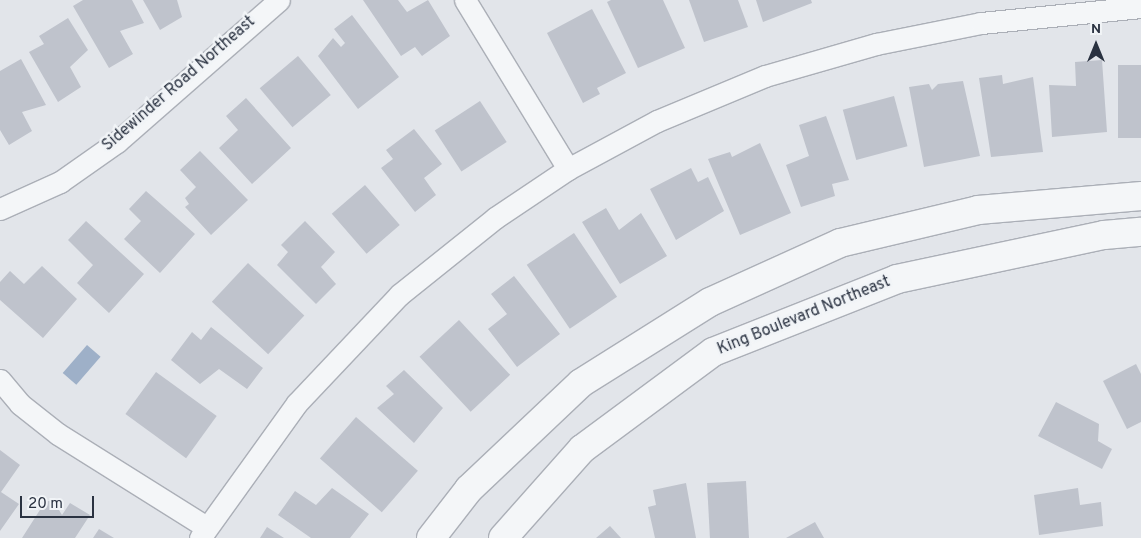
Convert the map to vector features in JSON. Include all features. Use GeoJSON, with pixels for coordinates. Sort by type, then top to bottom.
{"type":"FeatureCollection","features":[{"type":"Feature","properties":{"kind":"street","name":"Sidewinder Road Northeast"},"geometry":{"type":"LineString","coordinates":[[0,208],[60,182],[117,142],[279,0]]}},
{"type":"Feature","properties":{"kind":"street"},"geometry":{"type":"LineString","coordinates":[[465,0],[568,169]]}},
{"type":"Feature","properties":{"kind":"street"},"geometry":{"type":"LineString","coordinates":[[0,380],[20,404],[58,434],[203,533],[297,403],[399,295],[494,218],[568,169],[657,121],[765,76],[876,44],[981,23],[1141,8]]}},
{"type":"Feature","properties":{"kind":"street"},"geometry":{"type":"LineString","coordinates":[[431,538],[469,489],[582,383],[710,302],[840,243],[978,210],[1141,196]]}},
{"type":"Feature","properties":{"kind":"street","name":"King Boulevard Northeast"},"geometry":{"type":"LineString","coordinates":[[503,538],[582,449],[714,352],[897,279],[1104,235],[1141,232]]}},
{"type":"Feature","properties":{"kind":"water"},"geometry":{"type":"Polygon","coordinates":[[[87,345],[101,357],[76,385],[63,373],[87,345]]]}},
{"type":"Feature","properties":{"kind":"building"},"geometry":{"type":"Polygon","coordinates":[[[83,0],[132,0],[144,23],[120,31],[133,54],[109,68],[73,6],[83,0]]]}},
{"type":"Feature","properties":{"kind":"building"},"geometry":{"type":"Polygon","coordinates":[[[143,0],[177,0],[182,17],[160,30],[143,0]]]}},
{"type":"Feature","properties":{"kind":"building"},"geometry":{"type":"Polygon","coordinates":[[[363,0],[398,0],[407,12],[428,0],[450,36],[422,56],[415,47],[401,56],[363,0]]]}},
{"type":"Feature","properties":{"kind":"building"},"geometry":{"type":"Polygon","coordinates":[[[611,0],[663,0],[685,48],[638,68],[607,2],[611,0]]]}},
{"type":"Feature","properties":{"kind":"building"},"geometry":{"type":"Polygon","coordinates":[[[689,0],[738,0],[748,27],[704,42],[689,0]]]}},
{"type":"Feature","properties":{"kind":"building"},"geometry":{"type":"Polygon","coordinates":[[[756,0],[811,0],[812,3],[763,22],[756,0]]]}},
{"type":"Feature","properties":{"kind":"building"},"geometry":{"type":"Polygon","coordinates":[[[592,9],[626,73],[597,88],[600,94],[583,103],[547,33],[592,9]]]}},
{"type":"Feature","properties":{"kind":"building"},"geometry":{"type":"Polygon","coordinates":[[[352,15],[399,77],[358,109],[318,56],[333,38],[341,47],[345,43],[334,29],[352,15]]]}},
{"type":"Feature","properties":{"kind":"building"},"geometry":{"type":"Polygon","coordinates":[[[68,18],[88,50],[70,67],[81,87],[58,102],[29,52],[44,44],[39,36],[68,18]]]}},
{"type":"Feature","properties":{"kind":"building"},"geometry":{"type":"Polygon","coordinates":[[[298,56],[331,95],[292,127],[260,88],[298,56]]]}},
{"type":"Feature","properties":{"kind":"building"},"geometry":{"type":"Polygon","coordinates":[[[21,59],[46,105],[22,112],[32,131],[9,145],[0,130],[0,71],[21,59]]]}},
{"type":"Feature","properties":{"kind":"building"},"geometry":{"type":"Polygon","coordinates":[[[1102,60],[1107,132],[1052,137],[1049,85],[1076,86],[1075,62],[1102,60]]]}},
{"type":"Feature","properties":{"kind":"building"},"geometry":{"type":"Polygon","coordinates":[[[1118,65],[1141,65],[1141,138],[1118,138],[1118,65]]]}},
{"type":"Feature","properties":{"kind":"building"},"geometry":{"type":"Polygon","coordinates":[[[1002,75],[1003,84],[1033,77],[1043,152],[991,157],[979,78],[1002,75]]]}},
{"type":"Feature","properties":{"kind":"building"},"geometry":{"type":"Polygon","coordinates":[[[963,81],[980,156],[924,167],[909,87],[929,84],[932,90],[938,84],[963,81]]]}},
{"type":"Feature","properties":{"kind":"building"},"geometry":{"type":"Polygon","coordinates":[[[894,96],[907,146],[856,160],[843,110],[894,96]]]}},
{"type":"Feature","properties":{"kind":"building"},"geometry":{"type":"Polygon","coordinates":[[[246,98],[291,148],[252,184],[219,148],[238,130],[226,116],[246,98]]]}},
{"type":"Feature","properties":{"kind":"building"},"geometry":{"type":"Polygon","coordinates":[[[480,101],[507,142],[461,172],[435,130],[480,101]]]}},
{"type":"Feature","properties":{"kind":"building"},"geometry":{"type":"Polygon","coordinates":[[[826,116],[849,180],[832,184],[835,196],[801,207],[786,165],[809,156],[799,125],[826,116]]]}},
{"type":"Feature","properties":{"kind":"building"},"geometry":{"type":"Polygon","coordinates":[[[414,129],[442,164],[424,178],[436,195],[415,212],[381,168],[393,159],[386,150],[414,129]]]}},
{"type":"Feature","properties":{"kind":"building"},"geometry":{"type":"Polygon","coordinates":[[[760,143],[791,213],[740,235],[708,159],[730,152],[732,157],[760,143]]]}},
{"type":"Feature","properties":{"kind":"building"},"geometry":{"type":"Polygon","coordinates":[[[200,151],[248,200],[211,235],[185,207],[189,204],[185,198],[196,187],[180,170],[200,151]]]}},
{"type":"Feature","properties":{"kind":"building"},"geometry":{"type":"Polygon","coordinates":[[[691,168],[698,182],[708,177],[724,211],[676,240],[650,189],[691,168]]]}},
{"type":"Feature","properties":{"kind":"building"},"geometry":{"type":"Polygon","coordinates":[[[365,185],[400,225],[367,254],[332,214],[365,185]]]}},
{"type":"Feature","properties":{"kind":"building"},"geometry":{"type":"Polygon","coordinates":[[[146,191],[195,234],[160,273],[124,239],[141,221],[129,209],[146,191]]]}},
{"type":"Feature","properties":{"kind":"building"},"geometry":{"type":"Polygon","coordinates":[[[606,208],[619,230],[641,213],[667,256],[620,284],[582,222],[606,208]]]}},
{"type":"Feature","properties":{"kind":"building"},"geometry":{"type":"Polygon","coordinates":[[[86,221],[144,274],[109,313],[77,283],[93,265],[68,240],[86,221]]]}},
{"type":"Feature","properties":{"kind":"building"},"geometry":{"type":"Polygon","coordinates":[[[305,221],[335,252],[321,267],[336,284],[316,304],[277,265],[288,252],[281,245],[305,221]]]}},
{"type":"Feature","properties":{"kind":"building"},"geometry":{"type":"Polygon","coordinates":[[[574,233],[617,297],[570,329],[527,265],[574,233]]]}},
{"type":"Feature","properties":{"kind":"building"},"geometry":{"type":"Polygon","coordinates":[[[248,263],[304,316],[268,354],[212,302],[248,263]]]}},
{"type":"Feature","properties":{"kind":"building"},"geometry":{"type":"Polygon","coordinates":[[[42,266],[77,299],[43,338],[0,300],[0,282],[10,271],[24,284],[42,266]]]}},
{"type":"Feature","properties":{"kind":"building"},"geometry":{"type":"Polygon","coordinates":[[[514,276],[560,334],[517,367],[488,329],[507,314],[491,294],[514,276]]]}},
{"type":"Feature","properties":{"kind":"building"},"geometry":{"type":"Polygon","coordinates":[[[459,320],[510,375],[471,412],[420,357],[459,320]]]}},
{"type":"Feature","properties":{"kind":"building"},"geometry":{"type":"Polygon","coordinates":[[[211,327],[263,368],[247,389],[219,369],[200,384],[171,360],[192,332],[201,340],[211,327]]]}},
{"type":"Feature","properties":{"kind":"building"},"geometry":{"type":"Polygon","coordinates":[[[1136,364],[1141,374],[1141,422],[1127,429],[1103,381],[1136,364]]]}},
{"type":"Feature","properties":{"kind":"building"},"geometry":{"type":"Polygon","coordinates":[[[404,370],[443,408],[414,443],[377,408],[394,394],[386,386],[404,370]]]}},
{"type":"Feature","properties":{"kind":"building"},"geometry":{"type":"Polygon","coordinates":[[[156,372],[217,416],[186,458],[125,414],[156,372]]]}},
{"type":"Feature","properties":{"kind":"building"},"geometry":{"type":"Polygon","coordinates":[[[1056,402],[1099,424],[1098,441],[1112,449],[1102,469],[1038,436],[1056,402]]]}},
{"type":"Feature","properties":{"kind":"building"},"geometry":{"type":"Polygon","coordinates":[[[356,417],[418,471],[382,512],[320,459],[356,417]]]}},
{"type":"Feature","properties":{"kind":"building"},"geometry":{"type":"Polygon","coordinates":[[[0,450],[20,465],[1,492],[19,504],[0,531],[0,450]]]}},
{"type":"Feature","properties":{"kind":"building"},"geometry":{"type":"Polygon","coordinates":[[[746,481],[749,538],[710,538],[707,483],[746,481]]]}},
{"type":"Feature","properties":{"kind":"building"},"geometry":{"type":"Polygon","coordinates":[[[686,483],[696,538],[655,538],[648,507],[656,505],[653,490],[686,483]]]}},
{"type":"Feature","properties":{"kind":"building"},"geometry":{"type":"Polygon","coordinates":[[[332,488],[369,514],[350,538],[311,538],[278,515],[295,491],[316,505],[332,488]]]}},
{"type":"Feature","properties":{"kind":"building"},"geometry":{"type":"Polygon","coordinates":[[[1078,488],[1080,505],[1101,502],[1103,526],[1039,535],[1034,495],[1078,488]]]}},
{"type":"Feature","properties":{"kind":"building"},"geometry":{"type":"Polygon","coordinates":[[[53,500],[62,515],[70,503],[90,515],[75,538],[22,538],[45,502],[53,500]]]}},
{"type":"Feature","properties":{"kind":"building"},"geometry":{"type":"Polygon","coordinates":[[[815,522],[824,538],[786,538],[815,522]]]}},
{"type":"Feature","properties":{"kind":"building"},"geometry":{"type":"Polygon","coordinates":[[[610,526],[621,538],[596,538],[610,526]]]}},
{"type":"Feature","properties":{"kind":"building"},"geometry":{"type":"Polygon","coordinates":[[[267,527],[284,538],[260,538],[267,527]]]}},
{"type":"Feature","properties":{"kind":"building"},"geometry":{"type":"Polygon","coordinates":[[[99,529],[114,538],[93,538],[99,529]]]}}]}
